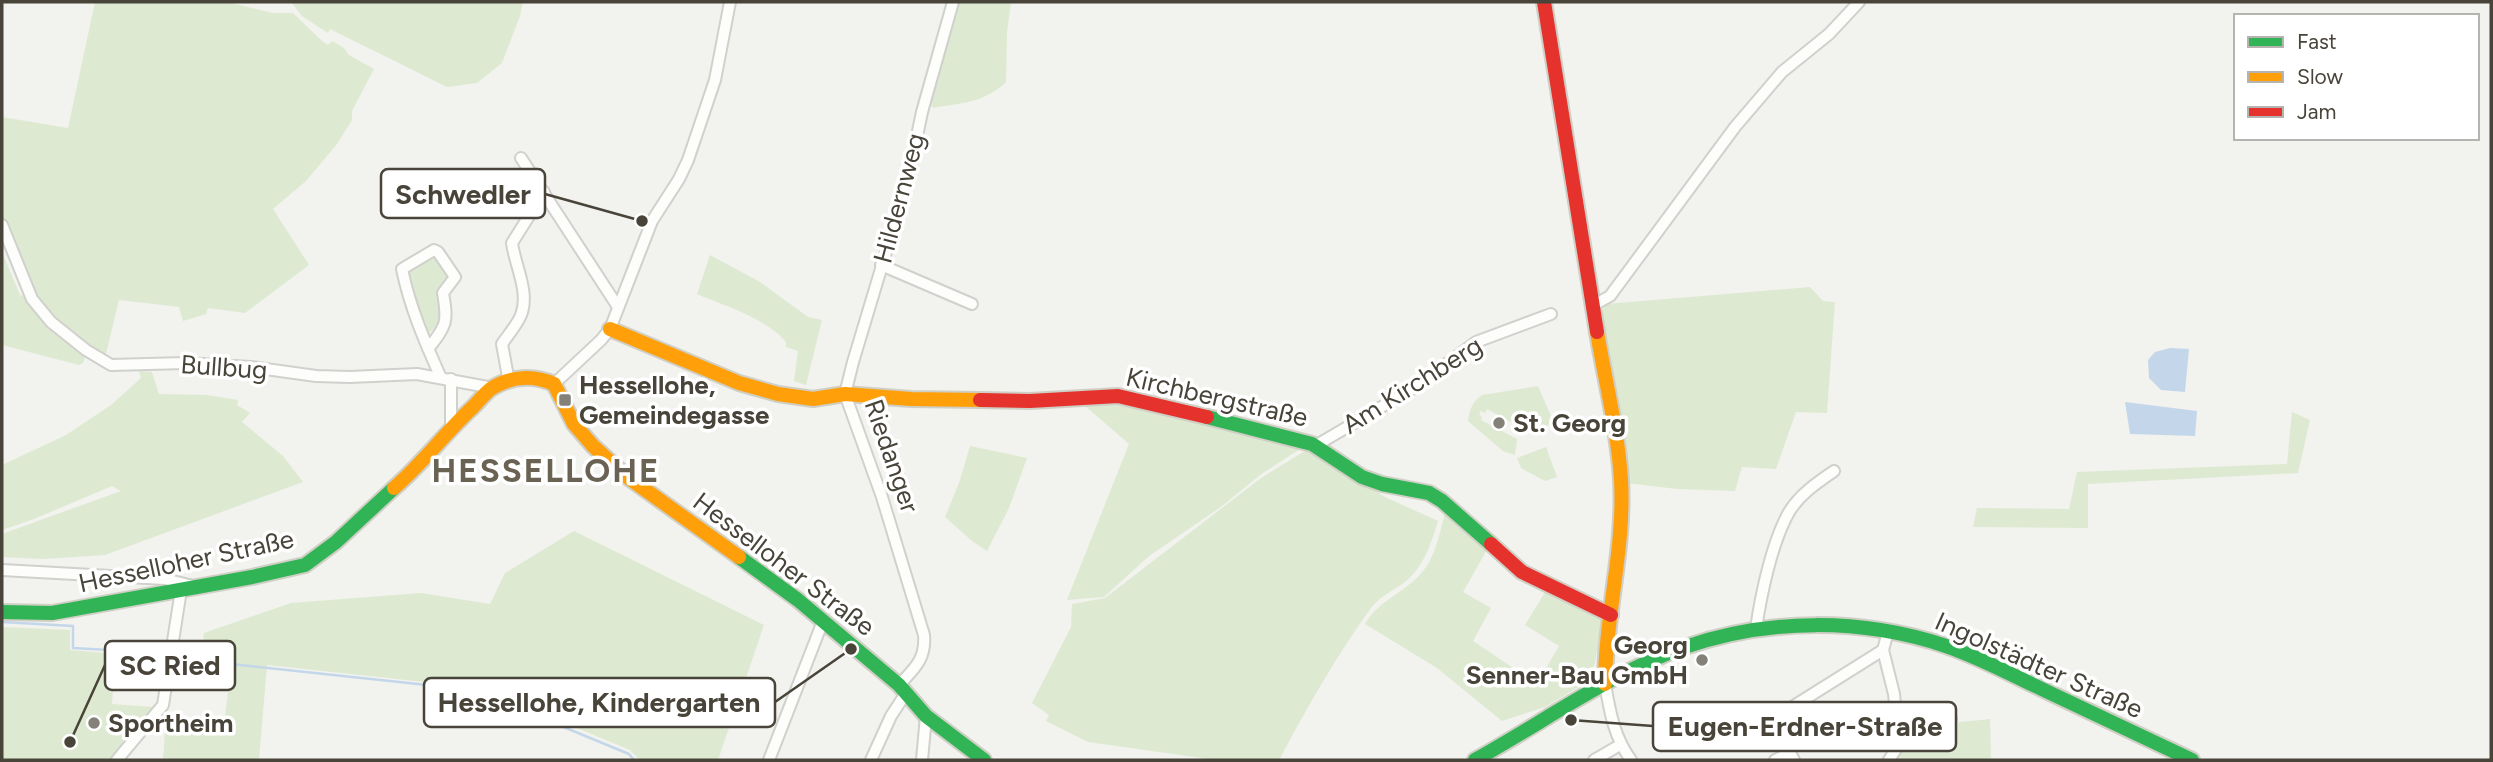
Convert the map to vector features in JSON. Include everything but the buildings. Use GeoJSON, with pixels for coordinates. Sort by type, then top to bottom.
{"type":"FeatureCollection","features":[{"type":"Feature","properties":{"kind":"street"},"geometry":{"type":"LineString","coordinates":[[554,384],[601,340],[610,328],[652,221],[679,180],[715,79],[730,2]]}},
{"type":"Feature","properties":{"kind":"street","name":"Hildernweg"},"geometry":{"type":"LineString","coordinates":[[845,394],[908,178],[922,112],[953,2]]}},
{"type":"Feature","properties":{"kind":"street"},"geometry":{"type":"LineString","coordinates":[[1544,2],[1618,453],[1621,482],[1618,556],[1605,658],[1605,684],[1614,731],[1631,760]]}},
{"type":"Feature","properties":{"kind":"street"},"geometry":{"type":"LineString","coordinates":[[1592,306],[1610,296],[1735,127],[1774,81],[1829,34],[1859,2]]}},
{"type":"Feature","properties":{"kind":"street"},"geometry":{"type":"LineString","coordinates":[[521,158],[618,306]]}},
{"type":"Feature","properties":{"kind":"street"},"geometry":{"type":"LineString","coordinates":[[509,383],[502,344],[521,315],[524,292],[512,243],[544,192]]}},
{"type":"Feature","properties":{"kind":"street","name":"Bullbug"},"geometry":{"type":"LineString","coordinates":[[2,225],[32,299],[51,322],[86,350],[111,365],[185,363],[251,367],[316,376],[417,374],[493,388]]}},
{"type":"Feature","properties":{"kind":"street"},"geometry":{"type":"LineString","coordinates":[[428,349],[441,333],[447,317],[443,293],[455,277],[434,250],[402,270],[409,304],[428,349],[446,379],[451,426]]}},
{"type":"Feature","properties":{"kind":"street"},"geometry":{"type":"LineString","coordinates":[[881,265],[972,304]]}},
{"type":"Feature","properties":{"kind":"street","name":"Am Kirchberg"},"geometry":{"type":"LineString","coordinates":[[1315,446],[1416,386],[1476,342],[1551,314]]}},
{"type":"Feature","properties":{"kind":"street","name":"Riedanger"},"geometry":{"type":"LineString","coordinates":[[610,328],[739,383],[813,400],[845,394],[882,498],[924,635],[925,652],[902,689],[871,760]]}},
{"type":"Feature","properties":{"kind":"street","name":"Hesselloher Straße"},"geometry":{"type":"LineString","coordinates":[[2,612],[52,613],[305,565],[336,542],[417,468],[451,426],[493,388],[525,377],[540,378],[554,384],[574,424],[593,446],[626,476],[823,621],[902,689],[926,716],[984,760]]}},
{"type":"Feature","properties":{"kind":"street","name":"Kirchbergstraße"},"geometry":{"type":"LineString","coordinates":[[845,394],[907,399],[1030,401],[1118,396],[1291,437],[1315,446],[1362,477],[1382,484],[1429,493],[1446,504],[1522,572],[1611,615]]}},
{"type":"Feature","properties":{"kind":"street"},"geometry":{"type":"LineString","coordinates":[[1756,629],[1765,583],[1790,511],[1807,490],[1834,471]]}},
{"type":"Feature","properties":{"kind":"street"},"geometry":{"type":"LineString","coordinates":[[2,570],[165,579],[188,588],[163,705],[117,760]]}},
{"type":"Feature","properties":{"kind":"street"},"geometry":{"type":"LineString","coordinates":[[769,760],[823,621]]}},
{"type":"Feature","properties":{"kind":"street","name":"Ingolstädter Straße"},"geometry":{"type":"LineString","coordinates":[[1475,760],[1605,684],[1683,648],[1756,629],[1820,624],[1888,632],[1946,646],[2192,760]]}},
{"type":"Feature","properties":{"kind":"street"},"geometry":{"type":"LineString","coordinates":[[1888,632],[1883,650],[1894,694],[1898,725],[1896,749],[1889,760]]}},
{"type":"Feature","properties":{"kind":"street"},"geometry":{"type":"LineString","coordinates":[[1775,760],[1792,757],[1778,729],[1778,719],[1783,713],[1883,650]]}},
{"type":"Feature","properties":{"kind":"street"},"geometry":{"type":"LineString","coordinates":[[922,760],[926,716]]}},
{"type":"Feature","properties":{"kind":"street"},"geometry":{"type":"LineString","coordinates":[[1898,725],[1951,719]]}},
{"type":"Feature","properties":{"kind":"street"},"geometry":{"type":"LineString","coordinates":[[1594,760],[1620,745]]}},
{"type":"Feature","properties":{"kind":"green space"},"geometry":{"type":"Polygon","coordinates":[[[95,2],[227,2],[273,13],[293,13],[323,42],[328,45],[332,41],[344,48],[349,55],[374,69],[352,111],[352,120],[337,144],[306,181],[273,209],[309,265],[245,313],[208,308],[206,314],[183,321],[179,307],[119,300],[105,358],[64,329],[31,289],[2,216],[2,117],[68,128],[95,2]]]}},
{"type":"Feature","properties":{"kind":"green space"},"geometry":{"type":"Polygon","coordinates":[[[291,2],[523,2],[502,63],[477,83],[447,87],[330,29],[328,33],[303,17],[291,2]]]}},
{"type":"Feature","properties":{"kind":"green space"},"geometry":{"type":"Polygon","coordinates":[[[957,2],[1011,2],[1007,32],[1006,82],[981,98],[933,108],[928,100],[957,2]]]}},
{"type":"Feature","properties":{"kind":"green space"},"geometry":{"type":"Polygon","coordinates":[[[2,252],[20,295],[26,296],[86,355],[83,363],[79,365],[2,345],[2,252]]]}},
{"type":"Feature","properties":{"kind":"green space"},"geometry":{"type":"Polygon","coordinates":[[[438,255],[451,277],[444,316],[427,336],[405,272],[410,264],[438,255]]]}},
{"type":"Feature","properties":{"kind":"green space"},"geometry":{"type":"Polygon","coordinates":[[[710,255],[760,282],[808,317],[822,320],[806,385],[794,381],[798,351],[786,347],[786,342],[777,333],[744,314],[697,294],[710,255]]]}},
{"type":"Feature","properties":{"kind":"green space"},"geometry":{"type":"Polygon","coordinates":[[[1810,287],[1823,301],[1835,302],[1827,413],[1796,412],[1776,469],[1742,467],[1735,491],[1677,489],[1626,483],[1624,444],[1602,328],[1601,314],[1606,304],[1810,287]]]}},
{"type":"Feature","properties":{"kind":"green space"},"geometry":{"type":"Polygon","coordinates":[[[139,371],[152,372],[159,394],[207,395],[238,400],[237,405],[250,413],[242,422],[283,456],[303,482],[105,555],[43,559],[2,557],[2,534],[121,491],[112,486],[2,530],[2,465],[66,435],[111,405],[141,378],[139,371]]]}},
{"type":"Feature","properties":{"kind":"green space"},"geometry":{"type":"Polygon","coordinates":[[[1538,386],[1554,423],[1529,432],[1487,409],[1485,413],[1481,411],[1479,414],[1481,420],[1517,439],[1515,455],[1503,451],[1468,421],[1472,406],[1482,395],[1538,386]]]}},
{"type":"Feature","properties":{"kind":"green space"},"geometry":{"type":"Polygon","coordinates":[[[1086,400],[1108,401],[1306,445],[1149,556],[1104,597],[1067,600],[1129,444],[1084,405],[1086,400]]]}},
{"type":"Feature","properties":{"kind":"green space"},"geometry":{"type":"Polygon","coordinates":[[[2292,412],[2310,420],[2298,473],[2088,484],[2088,528],[1973,527],[1977,508],[2069,509],[2077,472],[2287,464],[2292,412]]]}},
{"type":"Feature","properties":{"kind":"green space"},"geometry":{"type":"Polygon","coordinates":[[[970,446],[1027,458],[1009,508],[987,551],[945,517],[970,446]]]}},
{"type":"Feature","properties":{"kind":"green space"},"geometry":{"type":"Polygon","coordinates":[[[1546,447],[1557,477],[1545,481],[1521,468],[1517,458],[1546,447]]]}},
{"type":"Feature","properties":{"kind":"green space"},"geometry":{"type":"Polygon","coordinates":[[[1308,449],[1385,497],[1438,521],[1422,562],[1412,576],[1371,608],[1322,682],[1279,760],[1216,760],[1088,742],[1046,721],[1049,715],[1032,703],[1071,627],[1072,604],[1105,598],[1261,478],[1308,449]]]}},
{"type":"Feature","properties":{"kind":"green space"},"geometry":{"type":"Polygon","coordinates":[[[1446,509],[1488,548],[1463,592],[1491,608],[1473,641],[1537,684],[1559,646],[1525,625],[1547,589],[1604,617],[1594,667],[1587,682],[1545,707],[1502,721],[1437,668],[1365,624],[1378,608],[1412,583],[1426,567],[1436,546],[1446,509]]]}},
{"type":"Feature","properties":{"kind":"green space"},"geometry":{"type":"Polygon","coordinates":[[[574,531],[764,625],[718,760],[640,760],[630,750],[480,688],[267,665],[259,760],[163,760],[165,730],[223,733],[232,660],[201,656],[204,633],[291,603],[421,593],[490,604],[505,573],[574,531]]]}},
{"type":"Feature","properties":{"kind":"green space"},"geometry":{"type":"Polygon","coordinates":[[[2,627],[70,630],[70,650],[130,655],[129,676],[114,676],[112,704],[154,707],[157,719],[122,760],[2,760],[2,627]]]}},
{"type":"Feature","properties":{"kind":"green space"},"geometry":{"type":"Polygon","coordinates":[[[1990,719],[1991,760],[1893,760],[1902,728],[1990,719]]]}},
{"type":"Feature","properties":{"kind":"water"},"geometry":{"type":"Polygon","coordinates":[[[2170,348],[2189,349],[2185,392],[2161,390],[2149,378],[2148,360],[2155,352],[2170,348]]]}},
{"type":"Feature","properties":{"kind":"water"},"geometry":{"type":"Polygon","coordinates":[[[2125,402],[2197,411],[2195,436],[2130,434],[2125,402]]]}},
{"type":"Feature","properties":{"kind":"waterway"},"geometry":{"type":"LineString","coordinates":[[2,622],[73,626],[73,648],[126,651]]}},
{"type":"Feature","properties":{"kind":"waterway"},"geometry":{"type":"LineString","coordinates":[[231,664],[474,690],[629,754],[634,760]]}},
{"type":"Feature","properties":{"kind":"traffic: fast"},"geometry":{"type":"LineString","coordinates":[[1207,417],[1312,444],[1362,477],[1382,484],[1429,493],[1491,544]]}},
{"type":"Feature","properties":{"kind":"traffic: fast"},"geometry":{"type":"LineString","coordinates":[[2,612],[52,613],[305,565],[336,542],[394,488]]}},
{"type":"Feature","properties":{"kind":"traffic: fast"},"geometry":{"type":"LineString","coordinates":[[739,557],[798,600],[899,685],[926,716],[984,760]]}},
{"type":"Feature","properties":{"kind":"traffic: fast"},"geometry":{"type":"LineString","coordinates":[[1475,760],[1604,684],[1657,658],[1717,637],[1749,631],[1816,625],[1882,630],[1946,646],[2192,760]]}},
{"type":"Feature","properties":{"kind":"traffic: slow"},"geometry":{"type":"LineString","coordinates":[[610,329],[739,383],[778,394],[813,399],[845,394],[980,400]]}},
{"type":"Feature","properties":{"kind":"traffic: slow"},"geometry":{"type":"LineString","coordinates":[[1597,332],[1621,480],[1618,557],[1608,633],[1605,684]]}},
{"type":"Feature","properties":{"kind":"traffic: slow"},"geometry":{"type":"LineString","coordinates":[[394,488],[492,388],[515,379],[539,379],[554,384],[574,424],[593,446],[626,476],[739,557]]}},
{"type":"Feature","properties":{"kind":"traffic: jam"},"geometry":{"type":"LineString","coordinates":[[1544,2],[1597,332]]}},
{"type":"Feature","properties":{"kind":"traffic: jam"},"geometry":{"type":"LineString","coordinates":[[980,400],[1030,401],[1118,396],[1207,417]]}},
{"type":"Feature","properties":{"kind":"traffic: jam"},"geometry":{"type":"LineString","coordinates":[[1491,544],[1522,572],[1611,615]]}},
{"type":"Feature","properties":{"kind":"place","name":"Schwedler"},"geometry":{"type":"Point","coordinates":[642,221]}},
{"type":"Feature","properties":{"kind":"place","name":"Hessellohe, Gemeindegasse"},"geometry":{"type":"Point","coordinates":[565,400]}},
{"type":"Feature","properties":{"kind":"place","name":"St. Georg"},"geometry":{"type":"Point","coordinates":[1499,423]}},
{"type":"Feature","properties":{"kind":"place","name":"Hessellohe, Kindergarten"},"geometry":{"type":"Point","coordinates":[851,649]}},
{"type":"Feature","properties":{"kind":"place","name":"Georg Senner-Bau GmbH"},"geometry":{"type":"Point","coordinates":[1702,660]}},
{"type":"Feature","properties":{"kind":"place","name":"Eugen-Erdner-Straße"},"geometry":{"type":"Point","coordinates":[1571,720]}},
{"type":"Feature","properties":{"kind":"place","name":"Sportheim"},"geometry":{"type":"Point","coordinates":[94,723]}},
{"type":"Feature","properties":{"kind":"place","name":"SC Ried"},"geometry":{"type":"Point","coordinates":[70,742]}},
{"type":"Feature","properties":{"kind":"district","name":"HESSELLOHE"},"geometry":{"type":"Point","coordinates":[546,470]}}]}
